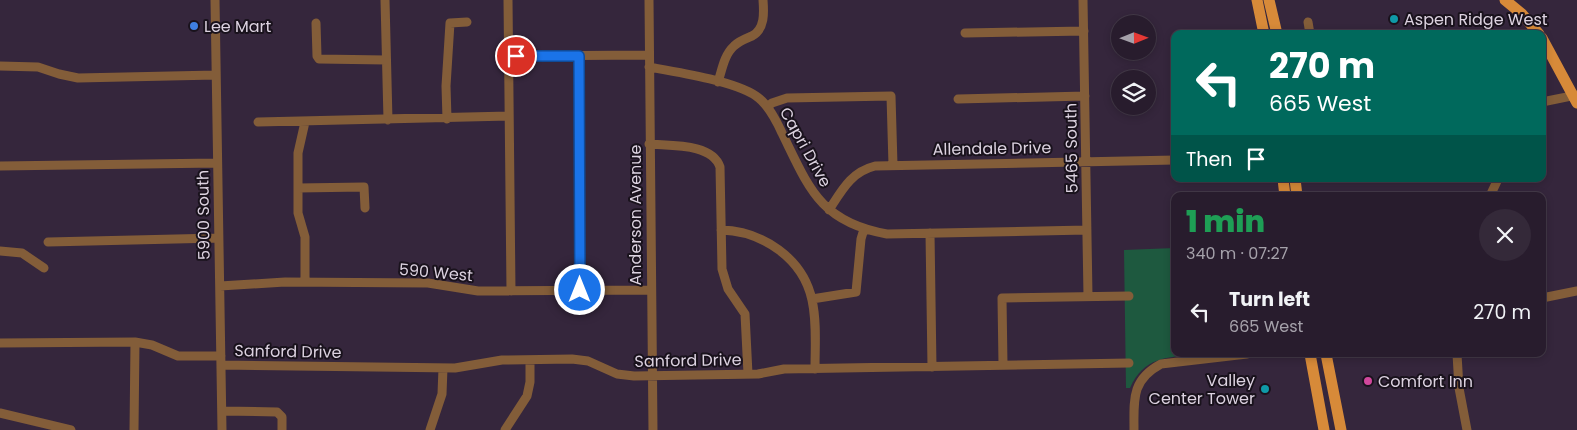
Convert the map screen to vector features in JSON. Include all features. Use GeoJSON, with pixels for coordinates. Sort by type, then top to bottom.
{"type":"FeatureCollection","features":[{"type":"Feature","properties":{"kind":"main road"},"geometry":{"type":"LineString","coordinates":[[1257,0],[1263,30]]}},
{"type":"Feature","properties":{"kind":"main road"},"geometry":{"type":"LineString","coordinates":[[1269,0],[1276,30]]}},
{"type":"Feature","properties":{"kind":"main road"},"geometry":{"type":"LineString","coordinates":[[1505,0],[1522,14],[1536,30]]}},
{"type":"Feature","properties":{"kind":"main road"},"geometry":{"type":"LineString","coordinates":[[1546,45],[1576,98]]}},
{"type":"Feature","properties":{"kind":"main road"},"geometry":{"type":"LineString","coordinates":[[1311,357],[1324,430]]}},
{"type":"Feature","properties":{"kind":"main road"},"geometry":{"type":"LineString","coordinates":[[1327,357],[1341,430]]}},
{"type":"Feature","properties":{"kind":"street","name":"5900 South"},"geometry":{"type":"LineString","coordinates":[[215,0],[222,430]]}},
{"type":"Feature","properties":{"kind":"street"},"geometry":{"type":"LineString","coordinates":[[386,0],[388,120]]}},
{"type":"Feature","properties":{"kind":"street"},"geometry":{"type":"LineString","coordinates":[[508,0],[511,291]]}},
{"type":"Feature","properties":{"kind":"street","name":"Anderson Avenue"},"geometry":{"type":"LineString","coordinates":[[649,0],[650,290],[653,430]]}},
{"type":"Feature","properties":{"kind":"street"},"geometry":{"type":"LineString","coordinates":[[718,82],[729,51],[741,41],[754,35],[760,26],[764,14],[763,0]]}},
{"type":"Feature","properties":{"kind":"street","name":"5465 South"},"geometry":{"type":"LineString","coordinates":[[1083,0],[1088,296]]}},
{"type":"Feature","properties":{"kind":"street"},"geometry":{"type":"LineString","coordinates":[[447,119],[446,86],[450,23],[467,22]]}},
{"type":"Feature","properties":{"kind":"street"},"geometry":{"type":"LineString","coordinates":[[1308,22],[1309,30]]}},
{"type":"Feature","properties":{"kind":"street"},"geometry":{"type":"LineString","coordinates":[[316,23],[317,56],[319,59],[386,60]]}},
{"type":"Feature","properties":{"kind":"street"},"geometry":{"type":"LineString","coordinates":[[965,33],[1084,31]]}},
{"type":"Feature","properties":{"kind":"street"},"geometry":{"type":"LineString","coordinates":[[509,56],[649,55]]}},
{"type":"Feature","properties":{"kind":"street"},"geometry":{"type":"LineString","coordinates":[[579,56],[580,290]]}},
{"type":"Feature","properties":{"kind":"street"},"geometry":{"type":"LineString","coordinates":[[0,66],[38,67],[78,78],[216,75]]}},
{"type":"Feature","properties":{"kind":"street","name":"Capri Drive"},"geometry":{"type":"LineString","coordinates":[[649,67],[718,82],[746,90],[758,97],[777,123],[806,183],[829,210],[864,229],[886,234],[1087,230]]}},
{"type":"Feature","properties":{"kind":"street"},"geometry":{"type":"LineString","coordinates":[[767,107],[772,102],[787,98],[891,96],[893,165]]}},
{"type":"Feature","properties":{"kind":"street"},"geometry":{"type":"LineString","coordinates":[[958,99],[1085,96]]}},
{"type":"Feature","properties":{"kind":"street"},"geometry":{"type":"LineString","coordinates":[[1546,102],[1576,98]]}},
{"type":"Feature","properties":{"kind":"street"},"geometry":{"type":"LineString","coordinates":[[258,122],[447,119],[509,116]]}},
{"type":"Feature","properties":{"kind":"street"},"geometry":{"type":"LineString","coordinates":[[305,122],[298,154],[299,219],[305,241],[305,282]]}},
{"type":"Feature","properties":{"kind":"street"},"geometry":{"type":"LineString","coordinates":[[650,144],[705,151],[713,155],[720,167],[723,279],[745,314],[748,374]]}},
{"type":"Feature","properties":{"kind":"street","name":"Allendale Drive"},"geometry":{"type":"LineString","coordinates":[[829,210],[844,187],[859,172],[875,166],[1171,160]]}},
{"type":"Feature","properties":{"kind":"street"},"geometry":{"type":"LineString","coordinates":[[0,166],[217,163]]}},
{"type":"Feature","properties":{"kind":"street"},"geometry":{"type":"LineString","coordinates":[[298,188],[364,187],[365,208]]}},
{"type":"Feature","properties":{"kind":"street"},"geometry":{"type":"LineString","coordinates":[[812,299],[856,292],[861,239],[864,229]]}},
{"type":"Feature","properties":{"kind":"street"},"geometry":{"type":"LineString","coordinates":[[721,230],[750,234],[779,249],[797,268],[812,299],[815,369]]}},
{"type":"Feature","properties":{"kind":"street"},"geometry":{"type":"LineString","coordinates":[[930,233],[932,367]]}},
{"type":"Feature","properties":{"kind":"street"},"geometry":{"type":"LineString","coordinates":[[48,242],[218,238]]}},
{"type":"Feature","properties":{"kind":"street"},"geometry":{"type":"LineString","coordinates":[[0,252],[22,253],[44,268]]}},
{"type":"Feature","properties":{"kind":"street","name":"590 West"},"geometry":{"type":"LineString","coordinates":[[220,286],[305,282],[428,283],[478,291],[650,290]]}},
{"type":"Feature","properties":{"kind":"street"},"geometry":{"type":"LineString","coordinates":[[1546,297],[1577,291]]}},
{"type":"Feature","properties":{"kind":"street"},"geometry":{"type":"LineString","coordinates":[[1003,365],[1002,298],[1129,296]]}},
{"type":"Feature","properties":{"kind":"street"},"geometry":{"type":"LineString","coordinates":[[134,430],[135,342]]}},
{"type":"Feature","properties":{"kind":"street","name":"Sanford Drive"},"geometry":{"type":"LineString","coordinates":[[0,343],[135,342],[152,345],[178,356],[221,361],[443,368],[465,367],[493,361],[580,360],[600,365],[617,374],[652,376],[748,374],[776,370],[1129,363]]}},
{"type":"Feature","properties":{"kind":"street"},"geometry":{"type":"LineString","coordinates":[[1134,430],[1134,403],[1137,387],[1147,373],[1161,364],[1221,357]]}},
{"type":"Feature","properties":{"kind":"street"},"geometry":{"type":"LineString","coordinates":[[1457,357],[1459,388],[1467,430]]}},
{"type":"Feature","properties":{"kind":"street"},"geometry":{"type":"LineString","coordinates":[[505,430],[527,396],[530,382],[530,360]]}},
{"type":"Feature","properties":{"kind":"street"},"geometry":{"type":"LineString","coordinates":[[430,430],[442,394],[443,368]]}},
{"type":"Feature","properties":{"kind":"street"},"geometry":{"type":"LineString","coordinates":[[222,411],[277,412],[282,417],[282,430]]}},
{"type":"Feature","properties":{"kind":"street"},"geometry":{"type":"LineString","coordinates":[[0,413],[71,430]]}},
{"type":"Feature","properties":{"kind":"green space"},"geometry":{"type":"Polygon","coordinates":[[[1171,248],[1171,357],[1174,357],[1165,358],[1149,365],[1142,370],[1130,388],[1126,388],[1124,250],[1171,248]]]}},
{"type":"Feature","properties":{"kind":"place","name":"Aspen Ridge West"},"geometry":{"type":"Point","coordinates":[1394,19]}},
{"type":"Feature","properties":{"kind":"place","name":"Lee Mart"},"geometry":{"type":"Point","coordinates":[194,26]}},
{"type":"Feature","properties":{"kind":"place","name":"Comfort Inn"},"geometry":{"type":"Point","coordinates":[1368,381]}},
{"type":"Feature","properties":{"kind":"place","name":"Valley Center Tower"},"geometry":{"type":"Point","coordinates":[1265,389]}},
{"type":"Feature","properties":{"kind":"route"},"geometry":{"type":"LineString","coordinates":[[516,56],[579,56],[580,290]]}}]}
